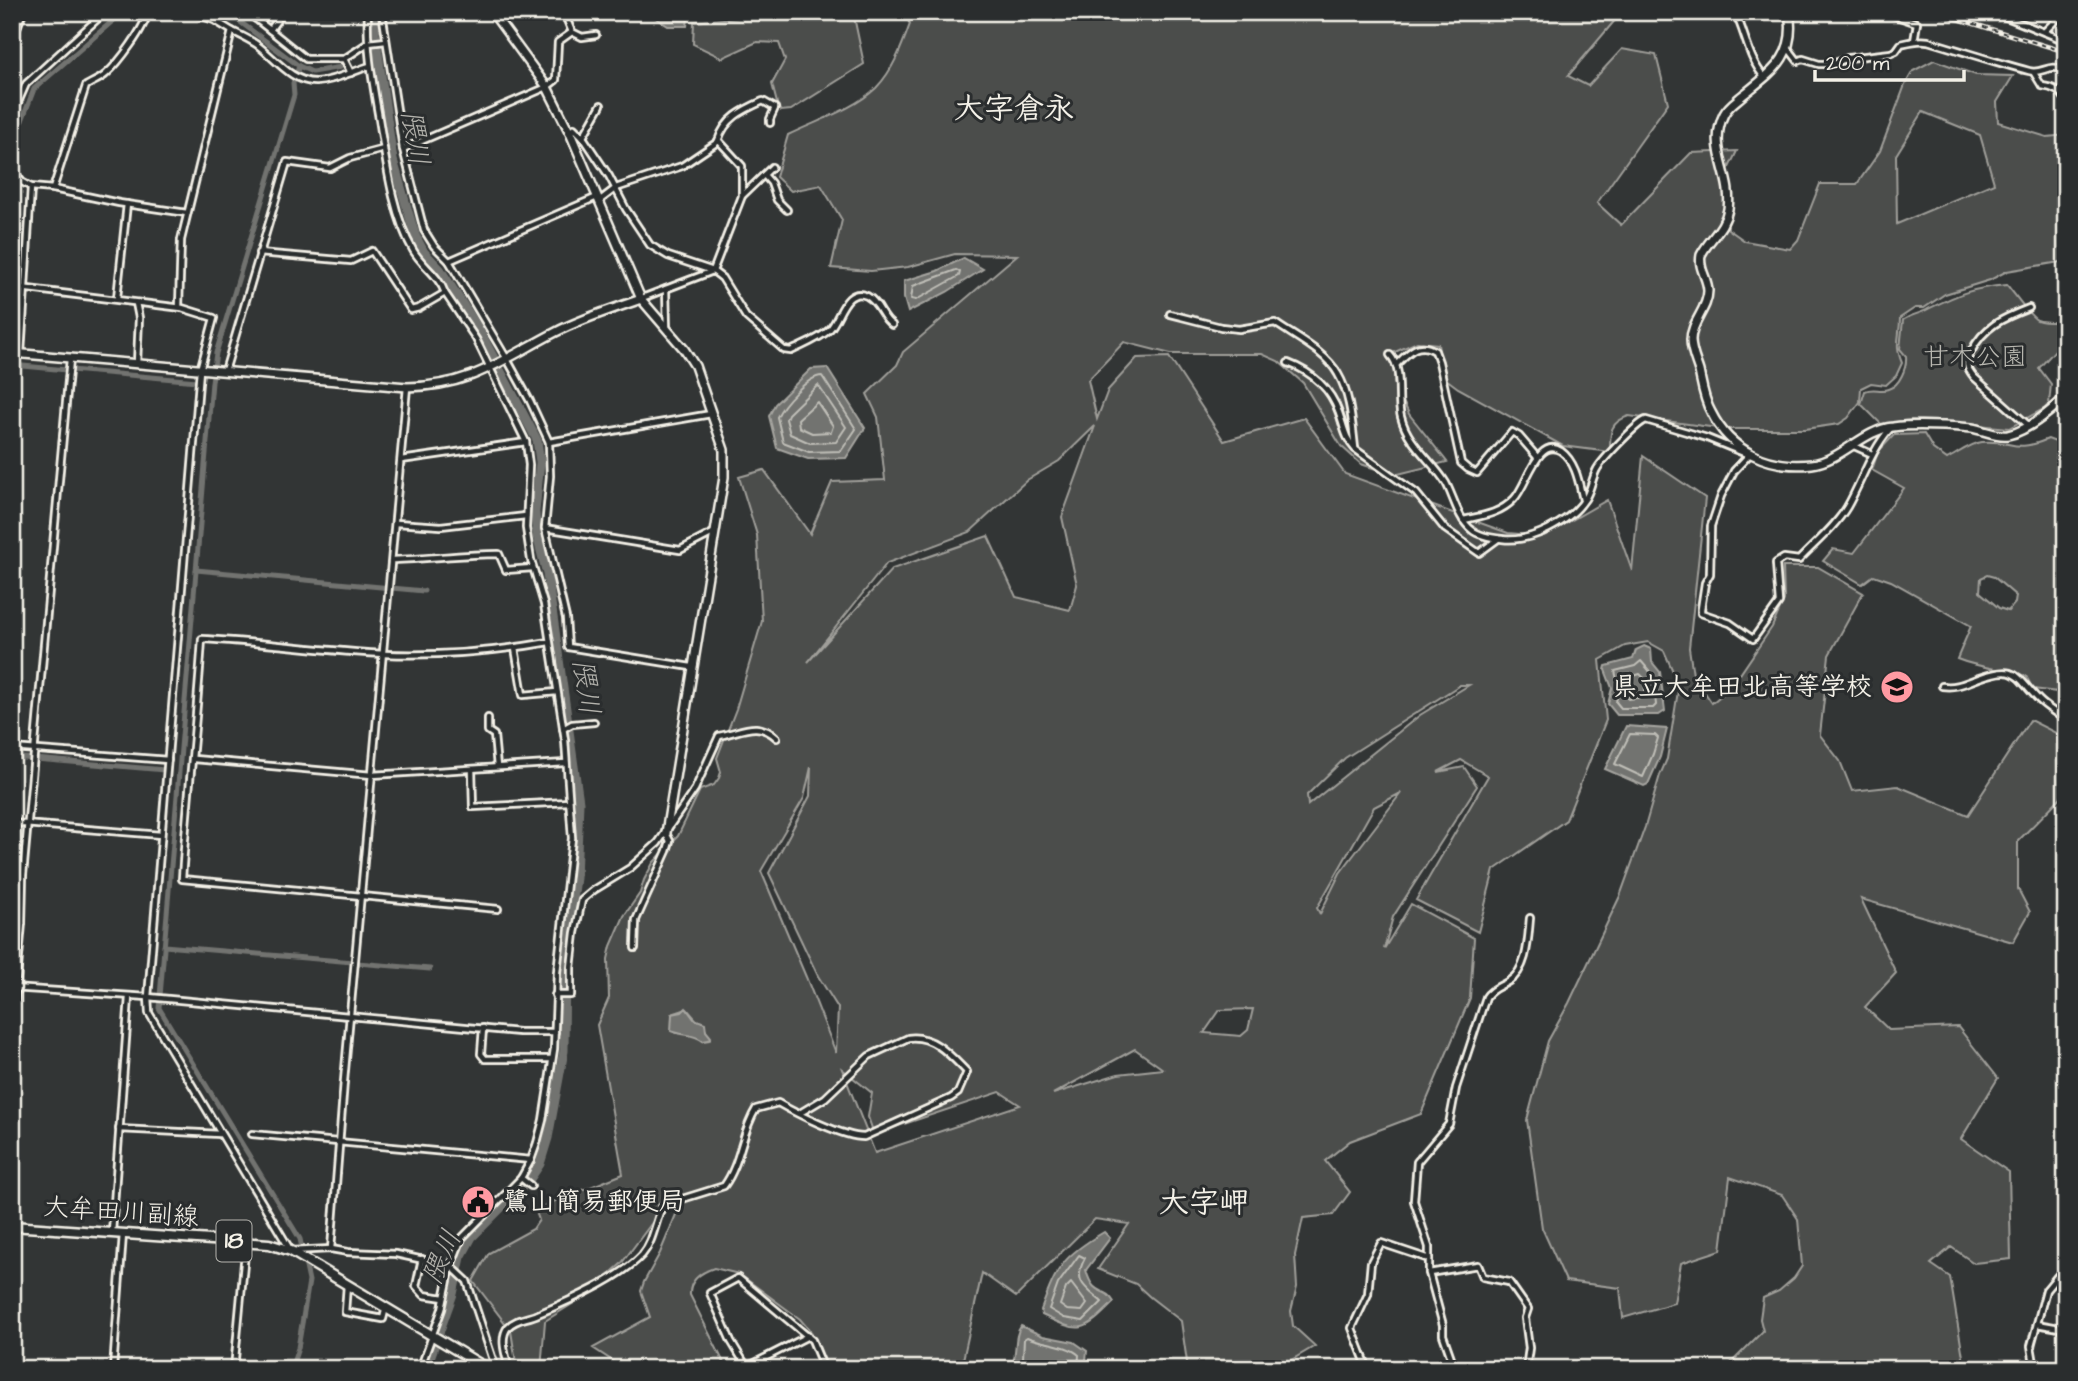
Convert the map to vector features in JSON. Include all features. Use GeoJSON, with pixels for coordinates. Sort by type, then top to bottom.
{"type":"FeatureCollection","features":[{"type":"Feature","properties":{"kind":"main road","name":"大牟田川副線"},"geometry":{"type":"LineString","coordinates":[[12,1226],[269,1244],[291,1251],[488,1369]]}},
{"type":"Feature","properties":{"kind":"street"},"geometry":{"type":"LineString","coordinates":[[12,41],[23,12]]}},
{"type":"Feature","properties":{"kind":"street"},"geometry":{"type":"LineString","coordinates":[[12,116],[26,84],[105,12]]}},
{"type":"Feature","properties":{"kind":"street"},"geometry":{"type":"LineString","coordinates":[[53,189],[86,86],[106,75],[130,45],[148,12]]}},
{"type":"Feature","properties":{"kind":"street"},"geometry":{"type":"LineString","coordinates":[[190,12],[214,20],[257,45],[283,68],[302,80],[314,82],[370,66]]}},
{"type":"Feature","properties":{"kind":"street"},"geometry":{"type":"LineString","coordinates":[[247,12],[306,59],[345,59],[368,43],[384,42]]}},
{"type":"Feature","properties":{"kind":"street"},"geometry":{"type":"LineString","coordinates":[[270,30],[283,12]]}},
{"type":"Feature","properties":{"kind":"street"},"geometry":{"type":"LineString","coordinates":[[368,12],[370,66],[384,149],[401,222],[413,251],[442,284],[445,293],[476,338],[526,442],[529,465],[526,528],[533,568],[544,604],[563,729],[572,838],[555,1032],[543,1120],[531,1160],[521,1178],[461,1237],[450,1266],[433,1335],[419,1369]]}},
{"type":"Feature","properties":{"kind":"street"},"geometry":{"type":"LineString","coordinates":[[383,12],[384,42],[403,149],[424,230],[433,246],[449,261],[507,359],[549,442],[550,476],[545,528],[566,618],[568,647],[691,667]]}},
{"type":"Feature","properties":{"kind":"street"},"geometry":{"type":"LineString","coordinates":[[492,12],[547,87],[570,133],[641,299],[691,358],[724,450],[725,463],[667,830],[670,841],[636,920],[635,948]]}},
{"type":"Feature","properties":{"kind":"street"},"geometry":{"type":"LineString","coordinates":[[568,12],[567,20],[572,32],[582,37],[596,35]]}},
{"type":"Feature","properties":{"kind":"street"},"geometry":{"type":"LineString","coordinates":[[1735,12],[1758,70],[1766,78]]}},
{"type":"Feature","properties":{"kind":"street"},"geometry":{"type":"LineString","coordinates":[[1749,454],[1729,438],[1710,411],[1691,339],[1708,295],[1701,256],[1724,222],[1728,208],[1728,186],[1717,152],[1722,118],[1730,105],[1778,66],[1788,47],[1788,12]]}},
{"type":"Feature","properties":{"kind":"street"},"geometry":{"type":"LineString","coordinates":[[1885,12],[1917,23],[1914,41]]}},
{"type":"Feature","properties":{"kind":"street"},"geometry":{"type":"LineString","coordinates":[[1994,12],[2066,41]]}},
{"type":"Feature","properties":{"kind":"street"},"geometry":{"type":"LineString","coordinates":[[2044,32],[2064,12]]}},
{"type":"Feature","properties":{"kind":"street"},"geometry":{"type":"LineString","coordinates":[[179,307],[181,240],[232,31]]}},
{"type":"Feature","properties":{"kind":"street"},"geometry":{"type":"LineString","coordinates":[[403,149],[547,87],[556,80],[558,42],[572,32]]}},
{"type":"Feature","properties":{"kind":"street"},"geometry":{"type":"LineString","coordinates":[[1788,47],[1798,61],[1803,59],[1819,64],[1833,64],[1848,58],[1896,51],[1901,44],[1927,40],[2034,73],[2049,67],[2066,71]]}},
{"type":"Feature","properties":{"kind":"street"},"geometry":{"type":"LineString","coordinates":[[345,59],[351,73]]}},
{"type":"Feature","properties":{"kind":"street"},"geometry":{"type":"LineString","coordinates":[[2034,73],[2042,86],[2051,87],[2066,100]]}},
{"type":"Feature","properties":{"kind":"street"},"geometry":{"type":"LineString","coordinates":[[449,261],[598,199],[616,188],[681,166],[718,142],[722,127],[740,111],[763,102],[775,108],[770,123]]}},
{"type":"Feature","properties":{"kind":"street"},"geometry":{"type":"LineString","coordinates":[[583,137],[601,105]]}},
{"type":"Feature","properties":{"kind":"street"},"geometry":{"type":"LineString","coordinates":[[570,133],[574,128],[583,137],[650,244],[668,256],[713,271],[722,278],[746,317],[784,351],[791,351],[830,330],[848,299],[855,296],[867,296],[877,304],[886,321],[892,325]]}},
{"type":"Feature","properties":{"kind":"street"},"geometry":{"type":"LineString","coordinates":[[12,353],[407,387],[468,379],[566,327],[713,271],[742,195],[742,166],[718,142]]}},
{"type":"Feature","properties":{"kind":"street"},"geometry":{"type":"LineString","coordinates":[[225,372],[287,162],[330,167],[384,149]]}},
{"type":"Feature","properties":{"kind":"street"},"geometry":{"type":"LineString","coordinates":[[742,195],[772,167]]}},
{"type":"Feature","properties":{"kind":"street"},"geometry":{"type":"LineString","coordinates":[[12,169],[22,182],[31,187],[187,213]]}},
{"type":"Feature","properties":{"kind":"street"},"geometry":{"type":"LineString","coordinates":[[764,175],[771,183],[777,200],[787,210]]}},
{"type":"Feature","properties":{"kind":"street"},"geometry":{"type":"LineString","coordinates":[[21,354],[31,187]]}},
{"type":"Feature","properties":{"kind":"street"},"geometry":{"type":"LineString","coordinates":[[117,298],[127,204]]}},
{"type":"Feature","properties":{"kind":"street"},"geometry":{"type":"LineString","coordinates":[[260,253],[351,261],[372,251],[411,310],[445,293]]}},
{"type":"Feature","properties":{"kind":"street"},"geometry":{"type":"LineString","coordinates":[[12,287],[179,307],[214,318],[202,370],[161,835],[149,1013],[291,1251],[331,1249],[396,1254],[450,1266],[465,1277],[496,1369]]}},
{"type":"Feature","properties":{"kind":"street"},"geometry":{"type":"LineString","coordinates":[[666,288],[667,330]]}},
{"type":"Feature","properties":{"kind":"street"},"geometry":{"type":"LineString","coordinates":[[136,303],[139,318],[136,364]]}},
{"type":"Feature","properties":{"kind":"street"},"geometry":{"type":"LineString","coordinates":[[2028,425],[1974,377],[1967,368],[1966,361],[1981,334],[2004,317],[2029,308]]}},
{"type":"Feature","properties":{"kind":"street"},"geometry":{"type":"LineString","coordinates":[[1170,314],[1239,329],[1275,323],[1321,355],[1339,375],[1348,400],[1355,449]]}},
{"type":"Feature","properties":{"kind":"street"},"geometry":{"type":"LineString","coordinates":[[1396,365],[1417,347],[1424,346],[1434,351],[1450,407],[1461,463],[1468,469],[1478,473],[1512,432],[1519,436],[1537,457]]}},
{"type":"Feature","properties":{"kind":"street"},"geometry":{"type":"LineString","coordinates":[[1390,355],[1396,365],[1397,397],[1403,424],[1415,446],[1444,481],[1464,520],[1475,533],[1499,538],[1525,539],[1538,535],[1583,501],[1598,467],[1633,429],[1646,420],[1785,464],[1811,464],[1825,461],[1882,428],[1971,428],[2006,435],[2050,412],[2066,397]]}},
{"type":"Feature","properties":{"kind":"street"},"geometry":{"type":"LineString","coordinates":[[12,1034],[14,988],[22,923],[23,875],[71,358]]}},
{"type":"Feature","properties":{"kind":"street"},"geometry":{"type":"LineString","coordinates":[[1288,363],[1304,370],[1329,392],[1339,411],[1349,442],[1355,449],[1416,493],[1445,529],[1464,545],[1479,553],[1499,538]]}},
{"type":"Feature","properties":{"kind":"street"},"geometry":{"type":"LineString","coordinates":[[331,1249],[407,387]]}},
{"type":"Feature","properties":{"kind":"street"},"geometry":{"type":"LineString","coordinates":[[549,442],[711,414]]}},
{"type":"Feature","properties":{"kind":"street"},"geometry":{"type":"LineString","coordinates":[[1749,454],[1734,471],[1721,496],[1711,526],[1710,574],[1705,583],[1701,613],[1730,623],[1753,639],[1779,603],[1776,563],[1784,558],[1799,560],[1832,526],[1846,508],[1872,454],[1892,427]]}},
{"type":"Feature","properties":{"kind":"street"},"geometry":{"type":"LineString","coordinates":[[401,460],[526,442]]}},
{"type":"Feature","properties":{"kind":"street"},"geometry":{"type":"LineString","coordinates":[[1853,445],[1872,454]]}},
{"type":"Feature","properties":{"kind":"street"},"geometry":{"type":"LineString","coordinates":[[1464,520],[1496,512],[1513,500],[1523,487],[1537,457],[1548,447],[1565,454],[1578,478],[1583,501]]}},
{"type":"Feature","properties":{"kind":"street"},"geometry":{"type":"LineString","coordinates":[[396,523],[441,526],[526,516]]}},
{"type":"Feature","properties":{"kind":"street"},"geometry":{"type":"LineString","coordinates":[[545,528],[680,550],[714,533]]}},
{"type":"Feature","properties":{"kind":"street"},"geometry":{"type":"LineString","coordinates":[[394,560],[429,559],[455,554],[499,554],[506,570],[533,568]]}},
{"type":"Feature","properties":{"kind":"street"},"geometry":{"type":"LineString","coordinates":[[498,909],[182,879],[202,639],[384,654],[470,653],[549,642]]}},
{"type":"Feature","properties":{"kind":"street"},"geometry":{"type":"LineString","coordinates":[[515,648],[523,695],[557,692]]}},
{"type":"Feature","properties":{"kind":"street"},"geometry":{"type":"LineString","coordinates":[[1942,686],[1954,688],[2000,672],[2010,672],[2018,675],[2040,701],[2066,721]]}},
{"type":"Feature","properties":{"kind":"street"},"geometry":{"type":"LineString","coordinates":[[488,718],[488,731],[494,735],[497,767]]}},
{"type":"Feature","properties":{"kind":"street"},"geometry":{"type":"LineString","coordinates":[[563,729],[572,724],[594,722]]}},
{"type":"Feature","properties":{"kind":"street"},"geometry":{"type":"LineString","coordinates":[[557,995],[571,995],[575,933],[582,900],[630,868],[658,842],[695,789],[719,736],[757,727],[764,728],[777,738]]}},
{"type":"Feature","properties":{"kind":"street"},"geometry":{"type":"LineString","coordinates":[[12,748],[168,760]]}},
{"type":"Feature","properties":{"kind":"street"},"geometry":{"type":"LineString","coordinates":[[194,759],[372,775],[566,763]]}},
{"type":"Feature","properties":{"kind":"street"},"geometry":{"type":"LineString","coordinates":[[472,769],[473,807],[569,802]]}},
{"type":"Feature","properties":{"kind":"street"},"geometry":{"type":"LineString","coordinates":[[12,823],[161,835]]}},
{"type":"Feature","properties":{"kind":"street"},"geometry":{"type":"LineString","coordinates":[[1455,1369],[1443,1335],[1443,1325],[1429,1273],[1429,1247],[1414,1201],[1417,1162],[1449,1124],[1456,1088],[1486,997],[1491,990],[1515,976],[1521,968],[1530,918]]}},
{"type":"Feature","properties":{"kind":"street"},"geometry":{"type":"LineString","coordinates":[[12,922],[22,923]]}},
{"type":"Feature","properties":{"kind":"street"},"geometry":{"type":"LineString","coordinates":[[14,988],[148,997],[519,1032],[555,1032]]}},
{"type":"Feature","properties":{"kind":"street"},"geometry":{"type":"LineString","coordinates":[[112,1232],[129,997]]}},
{"type":"Feature","properties":{"kind":"street"},"geometry":{"type":"LineString","coordinates":[[483,1028],[481,1054],[485,1059],[552,1059]]}},
{"type":"Feature","properties":{"kind":"street"},"geometry":{"type":"LineString","coordinates":[[509,1369],[503,1345],[506,1329],[516,1321],[535,1316],[580,1295],[627,1267],[642,1254],[649,1243],[663,1205],[724,1186],[744,1143],[749,1120],[755,1109],[778,1103],[800,1114],[854,1137],[864,1137],[958,1093],[967,1072],[942,1047],[914,1037],[908,1038],[869,1056],[825,1098],[800,1114]]}},
{"type":"Feature","properties":{"kind":"street"},"geometry":{"type":"LineString","coordinates":[[119,1129],[221,1134]]}},
{"type":"Feature","properties":{"kind":"street"},"geometry":{"type":"LineString","coordinates":[[253,1134],[531,1160]]}},
{"type":"Feature","properties":{"kind":"street"},"geometry":{"type":"LineString","coordinates":[[521,1178],[531,1186]]}},
{"type":"Feature","properties":{"kind":"street"},"geometry":{"type":"LineString","coordinates":[[113,1369],[123,1233]]}},
{"type":"Feature","properties":{"kind":"street"},"geometry":{"type":"LineString","coordinates":[[234,1369],[246,1241]]}},
{"type":"Feature","properties":{"kind":"street"},"geometry":{"type":"LineString","coordinates":[[1368,1369],[1352,1328],[1368,1294],[1371,1262],[1381,1243],[1429,1259]]}},
{"type":"Feature","properties":{"kind":"street"},"geometry":{"type":"LineString","coordinates":[[422,1259],[416,1286],[424,1296],[444,1298]]}},
{"type":"Feature","properties":{"kind":"street"},"geometry":{"type":"LineString","coordinates":[[1429,1273],[1471,1264],[1478,1265],[1483,1277],[1509,1282],[1528,1309],[1525,1318],[1529,1348],[1526,1369]]}},
{"type":"Feature","properties":{"kind":"street"},"geometry":{"type":"LineString","coordinates":[[2035,1369],[2031,1346],[2046,1290],[2066,1266]]}},
{"type":"Feature","properties":{"kind":"street"},"geometry":{"type":"LineString","coordinates":[[808,1336],[747,1368],[710,1293],[738,1278],[813,1340],[824,1369]]}},
{"type":"Feature","properties":{"kind":"street"},"geometry":{"type":"LineString","coordinates":[[348,1284],[345,1312],[383,1319],[386,1307]]}},
{"type":"Feature","properties":{"kind":"street"},"geometry":{"type":"LineString","coordinates":[[2037,1324],[2065,1329]]}},
{"type":"Feature","properties":{"kind":"green space"},"geometry":{"type":"Polygon","coordinates":[[[721,12],[853,12],[864,64],[791,110],[781,111],[772,84],[785,60],[779,43],[757,42],[722,58],[693,44],[694,22],[734,18],[721,12]]]}},
{"type":"Feature","properties":{"kind":"green space"},"geometry":{"type":"Polygon","coordinates":[[[903,12],[1622,12],[1568,76],[1588,86],[1622,49],[1656,55],[1668,103],[1597,203],[1621,225],[1691,153],[1737,151],[1725,176],[1728,229],[1745,241],[1790,249],[1798,240],[1820,184],[1857,184],[1880,151],[1913,71],[1934,60],[1976,75],[2013,76],[1997,102],[1998,122],[2047,137],[2066,135],[2066,261],[2007,271],[1990,280],[1945,294],[1924,308],[1915,308],[1900,318],[1898,346],[1902,363],[1896,376],[1886,385],[1871,383],[1861,388],[1860,402],[1848,418],[1839,424],[1805,429],[1725,429],[1629,416],[1614,425],[1610,452],[1563,446],[1458,388],[1442,376],[1438,344],[1417,342],[1395,352],[1394,383],[1409,414],[1447,462],[1394,475],[1361,464],[1341,446],[1303,383],[1278,361],[1262,354],[1171,354],[1124,342],[1088,380],[1097,419],[1108,390],[1137,358],[1169,357],[1224,441],[1304,418],[1345,474],[1508,533],[1544,536],[1607,500],[1632,571],[1643,456],[1705,498],[1689,648],[1693,675],[1712,703],[1732,686],[1772,627],[1784,600],[1783,567],[1818,567],[1863,593],[1829,655],[1820,735],[1840,761],[1852,791],[1898,786],[1968,815],[2030,720],[2066,738],[2066,792],[2018,841],[2018,889],[2030,912],[2013,942],[1861,899],[1896,973],[1865,1007],[1889,1030],[1958,1027],[1998,1078],[1961,1139],[2009,1172],[2011,1259],[1974,1263],[1951,1247],[1931,1264],[1950,1277],[1965,1369],[1727,1367],[1763,1331],[1760,1319],[1763,1298],[1779,1291],[1794,1278],[1802,1266],[1798,1219],[1782,1195],[1730,1177],[1721,1250],[1681,1263],[1674,1303],[1623,1318],[1620,1288],[1566,1281],[1542,1228],[1527,1120],[1548,1041],[1620,896],[1667,759],[1679,685],[1664,651],[1648,642],[1625,646],[1600,660],[1606,720],[1566,820],[1494,870],[1478,932],[1416,900],[1488,776],[1461,760],[1438,772],[1464,767],[1477,786],[1393,917],[1384,949],[1411,904],[1474,938],[1470,998],[1421,1114],[1350,1141],[1325,1161],[1350,1192],[1333,1215],[1303,1218],[1295,1255],[1297,1287],[1291,1311],[1293,1326],[1315,1346],[1276,1369],[1188,1369],[1181,1321],[1136,1284],[1098,1269],[1129,1224],[1095,1219],[1016,1297],[982,1273],[961,1369],[825,1369],[818,1361],[812,1333],[800,1319],[739,1274],[714,1268],[697,1277],[690,1295],[727,1369],[651,1369],[650,1364],[622,1367],[593,1348],[650,1317],[641,1291],[680,1205],[666,1204],[621,1264],[582,1298],[545,1321],[541,1369],[517,1369],[511,1331],[473,1281],[489,1253],[533,1229],[539,1220],[535,1209],[623,1174],[597,1025],[609,998],[608,959],[611,946],[624,916],[640,893],[653,863],[678,836],[700,790],[714,785],[719,778],[721,772],[717,758],[736,709],[762,621],[757,535],[739,477],[764,470],[810,534],[832,482],[885,480],[878,417],[867,394],[897,365],[903,352],[1017,255],[955,254],[908,267],[871,271],[831,268],[842,220],[821,185],[791,191],[776,177],[788,135],[845,109],[876,88],[892,66],[910,24],[903,12]],[[1923,112],[1896,155],[1897,224],[1994,183],[1980,135],[1923,112]],[[1095,426],[1059,461],[1027,480],[970,532],[887,563],[808,662],[892,569],[988,536],[1016,597],[1070,610],[1077,585],[1062,517],[1095,426]],[[1460,685],[1345,758],[1307,795],[1308,805],[1420,715],[1469,685],[1460,685]],[[811,767],[804,798],[761,871],[836,1053],[838,1008],[818,976],[769,873],[810,796],[811,767]],[[1401,793],[1374,807],[1317,908],[1320,914],[1340,873],[1401,793]],[[687,1009],[672,1014],[703,1041],[706,1031],[687,1009]],[[1253,1009],[1220,1010],[1204,1033],[1241,1036],[1248,1030],[1253,1009]],[[1135,1049],[1053,1094],[1118,1074],[1163,1069],[1135,1049]],[[842,1069],[875,1153],[1020,1105],[1000,1092],[874,1134],[868,1117],[872,1093],[842,1069]]]}},
{"type":"Feature","properties":{"kind":"green space","name":"甘木公園"},"geometry":{"type":"Polygon","coordinates":[[[2007,285],[2037,320],[2066,322],[2066,348],[2056,349],[2039,368],[2051,384],[2049,404],[2045,408],[2009,428],[1911,420],[1881,424],[1861,404],[1865,391],[1888,389],[1902,376],[1906,360],[1900,349],[1903,320],[1966,292],[2007,285]]]}},
{"type":"Feature","properties":{"kind":"green space"},"geometry":{"type":"Polygon","coordinates":[[[1924,434],[1933,449],[1947,459],[1982,442],[2020,446],[2048,439],[2066,446],[2066,693],[2033,689],[2026,676],[1957,659],[1971,626],[1891,581],[1874,575],[1862,584],[1823,561],[1833,549],[1854,553],[1904,488],[1872,470],[1878,452],[1894,435],[1924,434]],[[1987,575],[1981,578],[1980,592],[1999,608],[2008,611],[2015,603],[2016,596],[1994,577],[1987,575]]]}},
{"type":"Feature","properties":{"kind":"water"},"geometry":{"type":"Polygon","coordinates":[[[660,12],[689,12],[687,26],[668,26],[654,17],[660,12]]]}},
{"type":"Feature","properties":{"kind":"water"},"geometry":{"type":"Polygon","coordinates":[[[964,258],[983,269],[908,312],[904,298],[904,281],[937,271],[964,258]]]}},
{"type":"Feature","properties":{"kind":"water"},"geometry":{"type":"Polygon","coordinates":[[[827,368],[865,428],[846,458],[808,459],[777,448],[769,416],[775,404],[811,369],[827,368]]]}},
{"type":"Feature","properties":{"kind":"water"},"geometry":{"type":"Polygon","coordinates":[[[1644,646],[1651,649],[1652,662],[1660,672],[1665,711],[1659,715],[1617,715],[1608,704],[1612,688],[1606,666],[1633,659],[1636,650],[1644,646]]]}},
{"type":"Feature","properties":{"kind":"water"},"geometry":{"type":"Polygon","coordinates":[[[1626,726],[1667,729],[1660,757],[1648,784],[1644,786],[1605,769],[1626,726]]]}},
{"type":"Feature","properties":{"kind":"water"},"geometry":{"type":"Polygon","coordinates":[[[686,1008],[694,1019],[705,1023],[706,1031],[711,1037],[709,1040],[703,1041],[671,1031],[672,1014],[682,1012],[686,1008]]]}},
{"type":"Feature","properties":{"kind":"water"},"geometry":{"type":"Polygon","coordinates":[[[1104,1232],[1110,1238],[1086,1270],[1092,1285],[1114,1302],[1095,1320],[1081,1327],[1066,1325],[1042,1315],[1041,1310],[1057,1272],[1079,1248],[1104,1232]]]}},
{"type":"Feature","properties":{"kind":"water"},"geometry":{"type":"Polygon","coordinates":[[[1021,1326],[1043,1336],[1074,1342],[1087,1351],[1085,1369],[1011,1369],[1021,1326]]]}},
{"type":"Feature","properties":{"kind":"waterway"},"geometry":{"type":"LineString","coordinates":[[12,147],[34,89],[123,12]]}},
{"type":"Feature","properties":{"kind":"waterway"},"geometry":{"type":"LineString","coordinates":[[227,12],[299,66],[312,72],[341,67]]}},
{"type":"Feature","properties":{"kind":"waterway","name":"隈川"},"geometry":{"type":"LineString","coordinates":[[376,12],[375,33],[393,160],[415,235],[479,330],[537,440],[540,462],[535,512],[537,536],[547,574],[579,802],[576,878],[565,960],[564,1051],[548,1138],[540,1164],[530,1179],[472,1237],[461,1257],[453,1294],[426,1369]]}},
{"type":"Feature","properties":{"kind":"waterway"},"geometry":{"type":"LineString","coordinates":[[291,1369],[298,1348],[309,1281],[300,1239],[159,1008],[216,353],[294,95],[293,83],[299,66]]}},
{"type":"Feature","properties":{"kind":"waterway"},"geometry":{"type":"LineString","coordinates":[[12,365],[67,370]]}},
{"type":"Feature","properties":{"kind":"waterway"},"geometry":{"type":"LineString","coordinates":[[71,370],[197,381]]}},
{"type":"Feature","properties":{"kind":"waterway"},"geometry":{"type":"LineString","coordinates":[[196,570],[424,591]]}},
{"type":"Feature","properties":{"kind":"waterway"},"geometry":{"type":"LineString","coordinates":[[12,757],[165,770]]}},
{"type":"Feature","properties":{"kind":"waterway"},"geometry":{"type":"LineString","coordinates":[[164,946],[353,962]]}},
{"type":"Feature","properties":{"kind":"waterway"},"geometry":{"type":"LineString","coordinates":[[357,963],[430,969]]}},
{"type":"Feature","properties":{"kind":"railway"},"geometry":{"type":"LineString","coordinates":[[1935,12],[2066,52]]}},
{"type":"Feature","properties":{"kind":"place","name":"県立大牟田北高等学校"},"geometry":{"type":"Point","coordinates":[1897,687]}},
{"type":"Feature","properties":{"kind":"place","name":"鷺山簡易郵便局"},"geometry":{"type":"Point","coordinates":[478,1202]}},
{"type":"Feature","properties":{"kind":"district","name":"大字倉永"},"geometry":{"type":"Point","coordinates":[1014,109]}},
{"type":"Feature","properties":{"kind":"district","name":"大字岬"},"geometry":{"type":"Point","coordinates":[1204,1203]}}]}
